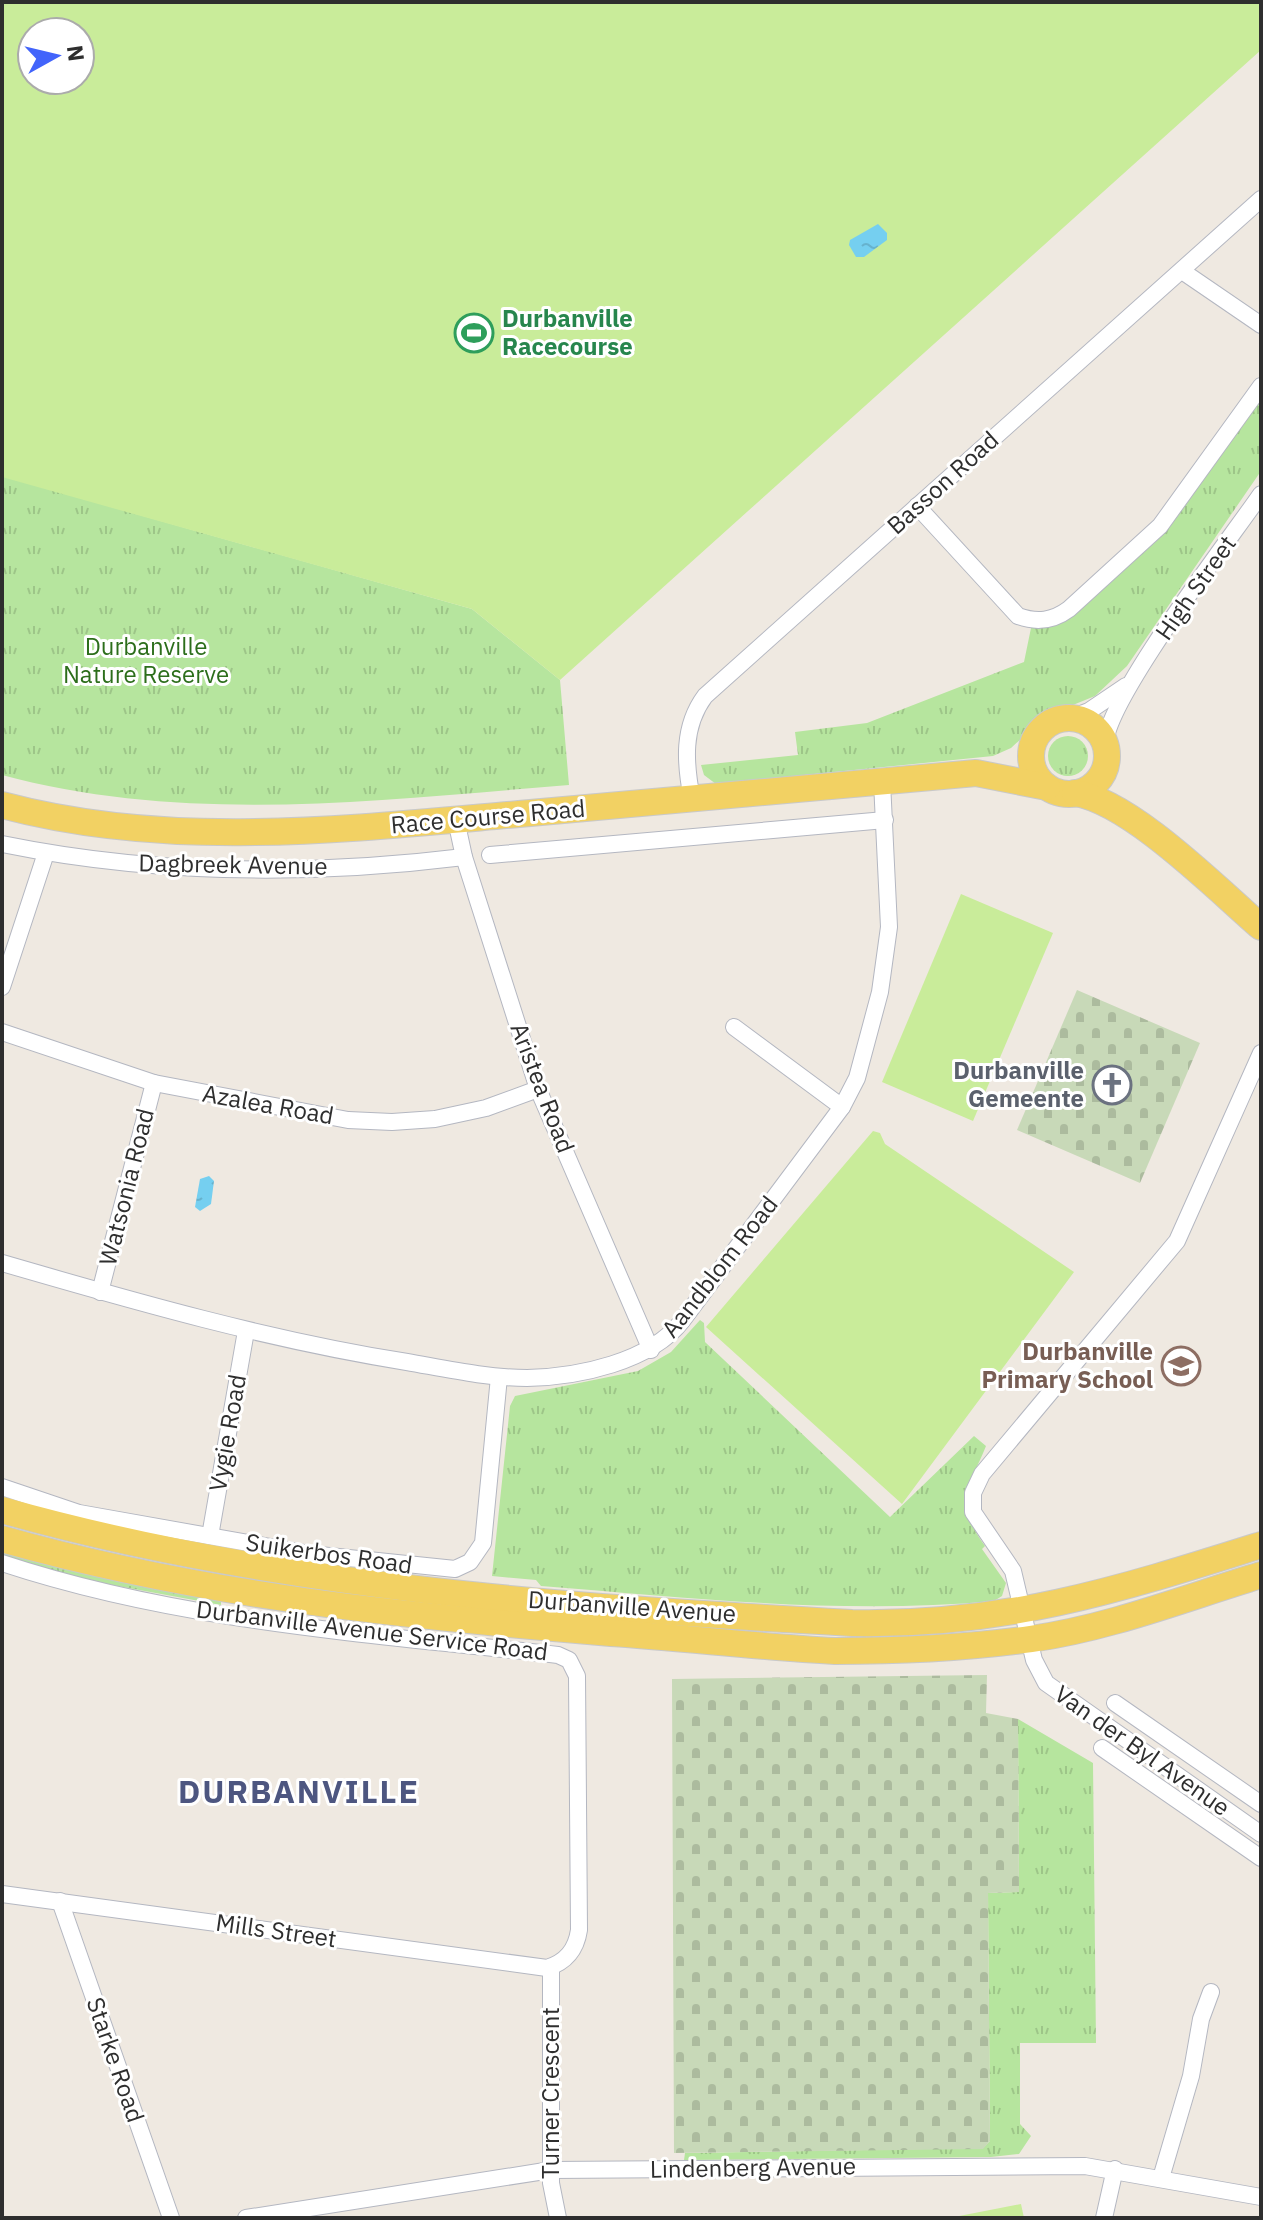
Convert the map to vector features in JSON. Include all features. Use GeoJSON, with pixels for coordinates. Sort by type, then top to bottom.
{"type":"FeatureCollection","features":[{"type":"Feature","properties":{"kind":"main road","name":"Race Course Road"},"geometry":{"type":"LineString","coordinates":[[976,773],[1032,749],[1046,725],[1071,718]]}},
{"type":"Feature","properties":{"kind":"main road"},"geometry":{"type":"LineString","coordinates":[[1071,718],[1092,726],[1132,819]]}},
{"type":"Feature","properties":{"kind":"main road"},"geometry":{"type":"LineString","coordinates":[[1032,749],[1034,771],[1047,787]]}},
{"type":"Feature","properties":{"kind":"main road"},"geometry":{"type":"LineString","coordinates":[[1075,793],[1095,783],[1105,754]]}},
{"type":"Feature","properties":{"kind":"main road","name":"Race Course Road"},"geometry":{"type":"LineString","coordinates":[[2,805],[79,820],[188,831],[304,832],[976,773],[1098,798],[1132,819],[1261,927]]}},
{"type":"Feature","properties":{"kind":"main road","name":"Durbanville Avenue"},"geometry":{"type":"LineString","coordinates":[[2,1510],[160,1551],[370,1585],[852,1623],[895,1624],[1025,1612],[1125,1588],[1261,1545]]}},
{"type":"Feature","properties":{"kind":"main road","name":"Durbanville Avenue"},"geometry":{"type":"LineString","coordinates":[[2,1539],[201,1586],[284,1601],[416,1617],[835,1651],[887,1651],[1030,1639],[1114,1620],[1261,1575]]}},
{"type":"Feature","properties":{"kind":"street","name":"Basson Road"},"geometry":{"type":"LineString","coordinates":[[692,799],[687,740],[692,717],[705,696],[1261,199]]}},
{"type":"Feature","properties":{"kind":"street"},"geometry":{"type":"LineString","coordinates":[[1182,271],[1261,325]]}},
{"type":"Feature","properties":{"kind":"street"},"geometry":{"type":"LineString","coordinates":[[917,506],[1018,616],[1035,620],[1053,618],[1069,609],[1160,526],[1261,386]]}},
{"type":"Feature","properties":{"kind":"street","name":"High Street"},"geometry":{"type":"LineString","coordinates":[[1105,754],[1108,724],[1131,683],[1261,494]]}},
{"type":"Feature","properties":{"kind":"street","name":"High Street"},"geometry":{"type":"LineString","coordinates":[[1071,718],[1089,711],[1131,683]]}},
{"type":"Feature","properties":{"kind":"street","name":"Aandblom Road"},"geometry":{"type":"LineString","coordinates":[[2,1263],[246,1331],[360,1355],[499,1377],[539,1377],[569,1372],[624,1361],[651,1350],[673,1332],[842,1107],[857,1078],[884,970],[890,902],[882,782]]}},
{"type":"Feature","properties":{"kind":"street","name":"Aristea Road"},"geometry":{"type":"LineString","coordinates":[[456,820],[464,857],[538,1089],[651,1350]]}},
{"type":"Feature","properties":{"kind":"street"},"geometry":{"type":"LineString","coordinates":[[490,855],[885,820]]}},
{"type":"Feature","properties":{"kind":"street","name":"Dagbreek Avenue"},"geometry":{"type":"LineString","coordinates":[[2,844],[46,853],[214,870],[302,870],[464,857]]}},
{"type":"Feature","properties":{"kind":"street"},"geometry":{"type":"LineString","coordinates":[[2,987],[46,853]]}},
{"type":"Feature","properties":{"kind":"street"},"geometry":{"type":"LineString","coordinates":[[734,1027],[842,1107]]}},
{"type":"Feature","properties":{"kind":"street","name":"Azalea Road"},"geometry":{"type":"LineString","coordinates":[[2,1032],[154,1083],[348,1120],[392,1122],[461,1115],[538,1089]]}},
{"type":"Feature","properties":{"kind":"street","name":"Van der Byl Avenue"},"geometry":{"type":"LineString","coordinates":[[1261,1053],[1177,1241],[976,1484],[973,1512],[1013,1571],[1036,1666],[1046,1683],[1261,1834]]}},
{"type":"Feature","properties":{"kind":"street","name":"Watsonia Road"},"geometry":{"type":"LineString","coordinates":[[100,1292],[154,1083]]}},
{"type":"Feature","properties":{"kind":"street","name":"Vygie Road"},"geometry":{"type":"LineString","coordinates":[[210,1536],[246,1331]]}},
{"type":"Feature","properties":{"kind":"street","name":"Suikerbos Road"},"geometry":{"type":"LineString","coordinates":[[2,1487],[79,1513],[310,1554],[447,1569],[463,1567],[476,1557],[483,1543],[499,1377]]}},
{"type":"Feature","properties":{"kind":"street","name":"Durbanville Avenue Service Road"},"geometry":{"type":"LineString","coordinates":[[2,1563],[102,1592],[285,1624],[558,1655],[569,1660],[577,1676],[579,1930],[572,1952],[551,1967]]}},
{"type":"Feature","properties":{"kind":"street"},"geometry":{"type":"LineString","coordinates":[[1115,1703],[1261,1804]]}},
{"type":"Feature","properties":{"kind":"street","name":"Van der Byl Avenue"},"geometry":{"type":"LineString","coordinates":[[1102,1748],[1261,1858]]}},
{"type":"Feature","properties":{"kind":"street"},"geometry":{"type":"LineString","coordinates":[[1202,1793],[1213,1771]]}},
{"type":"Feature","properties":{"kind":"street","name":"Mills Street"},"geometry":{"type":"LineString","coordinates":[[2,1894],[551,1967]]}},
{"type":"Feature","properties":{"kind":"street","name":"Starke Road"},"geometry":{"type":"LineString","coordinates":[[60,1901],[171,2218]]}},
{"type":"Feature","properties":{"kind":"street","name":"Turner Crescent"},"geometry":{"type":"LineString","coordinates":[[551,1967],[551,2170],[558,2218]]}},
{"type":"Feature","properties":{"kind":"street"},"geometry":{"type":"LineString","coordinates":[[1161,2178],[1191,2076],[1201,2019],[1211,1992]]}},
{"type":"Feature","properties":{"kind":"street","name":"Lindenberg Avenue"},"geometry":{"type":"LineString","coordinates":[[246,2218],[551,2170],[1002,2166],[1115,2169],[1261,2197]]}},
{"type":"Feature","properties":{"kind":"street"},"geometry":{"type":"LineString","coordinates":[[1104,2218],[1115,2169]]}},
{"type":"Feature","properties":{"kind":"green space","name":"Durbanville Racecourse"},"geometry":{"type":"Polygon","coordinates":[[[2,2],[1261,2],[1261,50],[560,680],[472,609],[2,477],[2,2]]]}},
{"type":"Feature","properties":{"kind":"green space"},"geometry":{"type":"Polygon","coordinates":[[[1261,397],[1261,471],[1127,666],[1095,696],[1046,716],[1011,748],[993,756],[716,784],[704,775],[701,765],[798,755],[795,732],[867,723],[1024,662],[1031,628],[1052,626],[1067,620],[1177,517],[1261,397]]]}},
{"type":"Feature","properties":{"kind":"green space","name":"Durbanville Nature Reserve"},"geometry":{"type":"Polygon","coordinates":[[[2,476],[472,609],[560,680],[569,785],[356,802],[213,804],[142,800],[72,790],[2,775],[2,476]]]}},
{"type":"Feature","properties":{"kind":"green space"},"geometry":{"type":"Polygon","coordinates":[[[1068,736],[1082,742],[1088,756],[1082,770],[1068,776],[1054,770],[1048,756],[1054,742],[1068,736]]]}},
{"type":"Feature","properties":{"kind":"green space"},"geometry":{"type":"Polygon","coordinates":[[[961,894],[1053,933],[973,1121],[882,1082],[961,894]]]}},
{"type":"Feature","properties":{"kind":"green space"},"geometry":{"type":"Polygon","coordinates":[[[1077,990],[1200,1043],[1140,1183],[1017,1130],[1077,990]]]}},
{"type":"Feature","properties":{"kind":"green space"},"geometry":{"type":"Polygon","coordinates":[[[873,1131],[880,1133],[885,1144],[1074,1272],[902,1504],[706,1327],[873,1131]]]}},
{"type":"Feature","properties":{"kind":"green space"},"geometry":{"type":"Polygon","coordinates":[[[700,1320],[704,1323],[705,1342],[890,1517],[974,1436],[986,1446],[969,1485],[966,1505],[968,1516],[985,1546],[982,1549],[1006,1583],[1002,1596],[994,1601],[937,1605],[824,1606],[541,1586],[536,1580],[492,1576],[510,1406],[515,1396],[638,1371],[671,1352],[700,1320]]]}},
{"type":"Feature","properties":{"kind":"green space"},"geometry":{"type":"Polygon","coordinates":[[[2,1549],[221,1601],[221,1605],[74,1578],[2,1555],[2,1549]]]}},
{"type":"Feature","properties":{"kind":"green space"},"geometry":{"type":"Polygon","coordinates":[[[987,1675],[986,1713],[1018,1719],[1019,1892],[988,1893],[990,2141],[983,2149],[674,2153],[672,1679],[987,1675]]]}},
{"type":"Feature","properties":{"kind":"green space"},"geometry":{"type":"Polygon","coordinates":[[[1018,1719],[1093,1763],[1096,2043],[1020,2043],[1020,2124],[1031,2136],[1019,2154],[991,2157],[684,2160],[685,2153],[983,2148],[990,2141],[988,1893],[1019,1892],[1018,1719]]]}},
{"type":"Feature","properties":{"kind":"green space"},"geometry":{"type":"Polygon","coordinates":[[[1021,2204],[1024,2218],[949,2218],[1021,2204]]]}},
{"type":"Feature","properties":{"kind":"water"},"geometry":{"type":"Polygon","coordinates":[[[878,224],[887,233],[887,240],[864,257],[856,257],[849,245],[850,240],[878,224]]]}},
{"type":"Feature","properties":{"kind":"water"},"geometry":{"type":"Polygon","coordinates":[[[209,1176],[214,1181],[211,1204],[200,1211],[195,1207],[200,1179],[209,1176]]]}},
{"type":"Feature","properties":{"kind":"place","name":"Durbanville Racecourse"},"geometry":{"type":"Point","coordinates":[474,333]}},
{"type":"Feature","properties":{"kind":"place","name":"Durbanville Gemeente"},"geometry":{"type":"Point","coordinates":[1112,1085]}},
{"type":"Feature","properties":{"kind":"place","name":"Durbanville Primary School"},"geometry":{"type":"Point","coordinates":[1181,1366]}},
{"type":"Feature","properties":{"kind":"district","name":"DURBANVILLE"},"geometry":{"type":"Point","coordinates":[299,1792]}}]}
